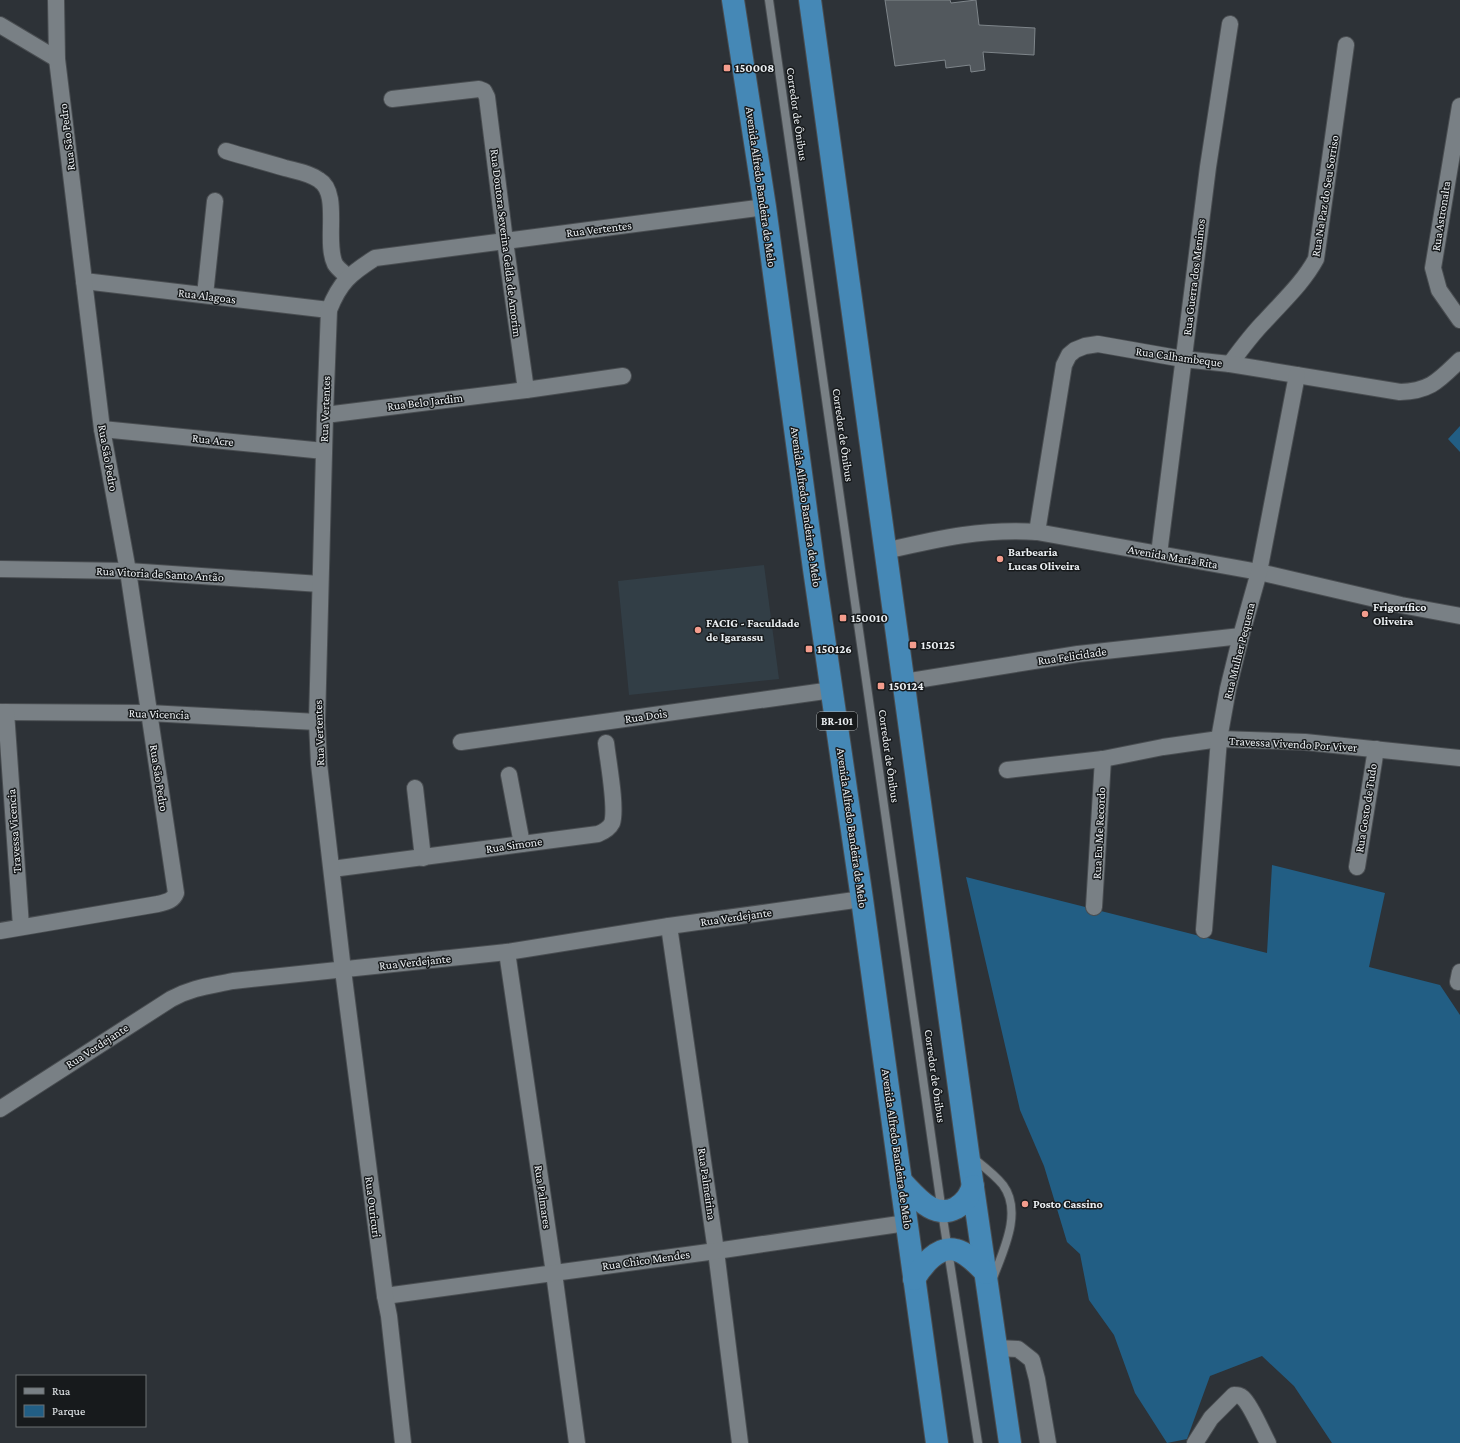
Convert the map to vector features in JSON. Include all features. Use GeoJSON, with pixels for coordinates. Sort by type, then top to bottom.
{"type":"FeatureCollection","features":[{"type":"Feature","properties":{"kind":"highway","name":"Avenida Alfredo Bandeira de Melo"},"geometry":{"type":"LineString","coordinates":[[733,0],[765,207],[902,1181],[906,1223],[937,1443]]}},
{"type":"Feature","properties":{"kind":"highway"},"geometry":{"type":"LineString","coordinates":[[810,0],[968,1153],[1010,1443]]}},
{"type":"Feature","properties":{"kind":"highway"},"geometry":{"type":"LineString","coordinates":[[902,1181],[933,1210],[942,1212],[952,1210],[967,1200],[973,1186]]}},
{"type":"Feature","properties":{"kind":"highway"},"geometry":{"type":"LineString","coordinates":[[914,1279],[922,1267],[939,1252],[948,1249],[956,1250],[972,1260],[987,1282]]}},
{"type":"Feature","properties":{"kind":"street","name":"Rua São Pedro"},"geometry":{"type":"LineString","coordinates":[[0,931],[21,926],[158,904],[169,901],[176,893],[128,571],[102,429],[57,59],[56,0]]}},
{"type":"Feature","properties":{"kind":"street","name":"Rua Guerra dos Meninos"},"geometry":{"type":"LineString","coordinates":[[1159,554],[1208,167],[1230,24]]}},
{"type":"Feature","properties":{"kind":"street"},"geometry":{"type":"LineString","coordinates":[[0,25],[57,59]]}},
{"type":"Feature","properties":{"kind":"street","name":"Rua Na Paz do Seu Sorriso"},"geometry":{"type":"LineString","coordinates":[[1230,364],[1265,320],[1299,285],[1310,271],[1316,260],[1346,45]]}},
{"type":"Feature","properties":{"kind":"street","name":"Rua Doutora Severina Gelda de Amorim"},"geometry":{"type":"LineString","coordinates":[[392,99],[479,89],[484,91],[487,97],[526,390]]}},
{"type":"Feature","properties":{"kind":"street","name":"Rua Astronalta"},"geometry":{"type":"LineString","coordinates":[[1460,106],[1433,268],[1439,290],[1460,320]]}},
{"type":"Feature","properties":{"kind":"street"},"geometry":{"type":"LineString","coordinates":[[226,151],[300,172],[315,177],[323,183],[328,190],[330,202],[332,255],[338,268],[348,277]]}},
{"type":"Feature","properties":{"kind":"street"},"geometry":{"type":"LineString","coordinates":[[204,295],[215,201]]}},
{"type":"Feature","properties":{"kind":"street","name":"Rua Vertentes"},"geometry":{"type":"LineString","coordinates":[[343,970],[320,764],[317,722],[329,310],[335,296],[348,277],[375,258],[765,207]]}},
{"type":"Feature","properties":{"kind":"street","name":"Rua Alagoas"},"geometry":{"type":"LineString","coordinates":[[84,281],[329,310]]}},
{"type":"Feature","properties":{"kind":"street","name":"Rua Calhambeque"},"geometry":{"type":"LineString","coordinates":[[1037,532],[1064,365],[1069,355],[1078,348],[1098,344],[1183,359],[1230,364],[1400,392],[1412,392],[1438,381],[1460,360]]}},
{"type":"Feature","properties":{"kind":"street","name":"Rua Mulher Pequena"},"geometry":{"type":"LineString","coordinates":[[1204,930],[1219,740],[1228,689],[1259,572],[1297,375]]}},
{"type":"Feature","properties":{"kind":"street"},"geometry":{"type":"LineString","coordinates":[[526,390],[623,376]]}},
{"type":"Feature","properties":{"kind":"street","name":"Rua Belo Jardim"},"geometry":{"type":"LineString","coordinates":[[325,415],[526,390]]}},
{"type":"Feature","properties":{"kind":"street","name":"Rua Acre"},"geometry":{"type":"LineString","coordinates":[[102,429],[324,451]]}},
{"type":"Feature","properties":{"kind":"street","name":"Avenida Maria Rita"},"geometry":{"type":"LineString","coordinates":[[885,551],[956,536],[1011,530],[1037,532],[1259,572],[1401,605],[1460,616]]}},
{"type":"Feature","properties":{"kind":"street","name":"Rua Vitoria de Santo Antão"},"geometry":{"type":"LineString","coordinates":[[0,569],[128,571],[320,584]]}},
{"type":"Feature","properties":{"kind":"street","name":"Rua Felicidade"},"geometry":{"type":"LineString","coordinates":[[904,682],[1078,654],[1241,636]]}},
{"type":"Feature","properties":{"kind":"street","name":"Rua Dois"},"geometry":{"type":"LineString","coordinates":[[461,742],[832,690]]}},
{"type":"Feature","properties":{"kind":"street","name":"Rua Vicencia"},"geometry":{"type":"LineString","coordinates":[[3,712],[149,713],[317,722]]}},
{"type":"Feature","properties":{"kind":"street","name":"Travessa Vicencia"},"geometry":{"type":"LineString","coordinates":[[3,712],[21,926]]}},
{"type":"Feature","properties":{"kind":"street","name":"Travessa Vivendo Por Viver"},"geometry":{"type":"LineString","coordinates":[[1007,770],[1103,759],[1163,746],[1219,740],[1305,742],[1460,758]]}},
{"type":"Feature","properties":{"kind":"street","name":"Rua Simone"},"geometry":{"type":"LineString","coordinates":[[332,869],[598,834],[606,830],[612,824],[613,810],[606,743]]}},
{"type":"Feature","properties":{"kind":"street","name":"Rua Gosto de Tudo"},"geometry":{"type":"LineString","coordinates":[[1357,867],[1376,749]]}},
{"type":"Feature","properties":{"kind":"street","name":"Rua Eu Me Recordo"},"geometry":{"type":"LineString","coordinates":[[1094,907],[1103,759]]}},
{"type":"Feature","properties":{"kind":"street"},"geometry":{"type":"LineString","coordinates":[[509,775],[522,844]]}},
{"type":"Feature","properties":{"kind":"street"},"geometry":{"type":"LineString","coordinates":[[415,788],[423,858]]}},
{"type":"Feature","properties":{"kind":"street","name":"Rua Verdejante"},"geometry":{"type":"LineString","coordinates":[[0,1109],[185,991],[233,981],[507,952],[669,926],[862,899]]}},
{"type":"Feature","properties":{"kind":"street","name":"Rua Palmeirina"},"geometry":{"type":"LineString","coordinates":[[669,926],[716,1251],[740,1443]]}},
{"type":"Feature","properties":{"kind":"street","name":"Rua Palmares"},"geometry":{"type":"LineString","coordinates":[[507,952],[554,1273],[577,1443]]}},
{"type":"Feature","properties":{"kind":"street","name":"Rua Ouricuri"},"geometry":{"type":"LineString","coordinates":[[343,970],[385,1296],[389,1316],[403,1443]]}},
{"type":"Feature","properties":{"kind":"street","name":"Rua Chico Mendes"},"geometry":{"type":"LineString","coordinates":[[385,1296],[716,1251],[906,1223]]}},
{"type":"Feature","properties":{"kind":"street"},"geometry":{"type":"LineString","coordinates":[[996,1348],[1018,1349],[1032,1360],[1048,1443]]}},
{"type":"Feature","properties":{"kind":"street"},"geometry":{"type":"LineString","coordinates":[[1195,1443],[1211,1418],[1234,1395],[1240,1395],[1247,1402],[1268,1443]]}},
{"type":"Feature","properties":{"kind":"lane","name":"Corredor de Ônibus"},"geometry":{"type":"LineString","coordinates":[[769,0],[942,1212],[978,1443]]}},
{"type":"Feature","properties":{"kind":"lane"},"geometry":{"type":"LineString","coordinates":[[968,1153],[1002,1183],[1010,1197],[1012,1206],[1012,1214],[1007,1236],[987,1282]]}},
{"type":"Feature","properties":{"kind":"shaded area","name":"FACIG - Faculdade de Igarassu"},"geometry":{"type":"Polygon","coordinates":[[[764,565],[779,679],[629,695],[618,581],[764,565]]]}},
{"type":"Feature","properties":{"kind":"green space"},"geometry":{"type":"Polygon","coordinates":[[[1460,426],[1460,452],[1448,439],[1460,426]]]}},
{"type":"Feature","properties":{"kind":"green space"},"geometry":{"type":"Polygon","coordinates":[[[1272,865],[1385,893],[1369,967],[1440,985],[1460,1015],[1460,1443],[1332,1443],[1294,1386],[1262,1356],[1210,1376],[1187,1439],[1167,1443],[1135,1393],[1114,1335],[1089,1300],[1080,1254],[1067,1242],[1044,1166],[1020,1110],[966,877],[1267,953],[1272,865]]]}},
{"type":"Feature","properties":{"kind":"building"},"geometry":{"type":"Polygon","coordinates":[[[885,0],[950,0],[951,3],[976,0],[979,25],[1035,28],[1034,55],[983,52],[985,70],[971,72],[970,65],[946,68],[945,60],[895,66],[885,0]]]}},
{"type":"Feature","properties":{"kind":"place","name":"150008"},"geometry":{"type":"Point","coordinates":[727,68]}},
{"type":"Feature","properties":{"kind":"place","name":"Barbearia Lucas Oliveira"},"geometry":{"type":"Point","coordinates":[1000,559]}},
{"type":"Feature","properties":{"kind":"place","name":"Frigorífico Oliveira"},"geometry":{"type":"Point","coordinates":[1365,614]}},
{"type":"Feature","properties":{"kind":"place","name":"150010"},"geometry":{"type":"Point","coordinates":[843,618]}},
{"type":"Feature","properties":{"kind":"place","name":"FACIG - Faculdade de Igarassu"},"geometry":{"type":"Point","coordinates":[698,630]}},
{"type":"Feature","properties":{"kind":"place","name":"150125"},"geometry":{"type":"Point","coordinates":[913,645]}},
{"type":"Feature","properties":{"kind":"place","name":"150126"},"geometry":{"type":"Point","coordinates":[809,649]}},
{"type":"Feature","properties":{"kind":"place","name":"150124"},"geometry":{"type":"Point","coordinates":[881,686]}},
{"type":"Feature","properties":{"kind":"place","name":"Posto Cassino"},"geometry":{"type":"Point","coordinates":[1025,1204]}}]}
